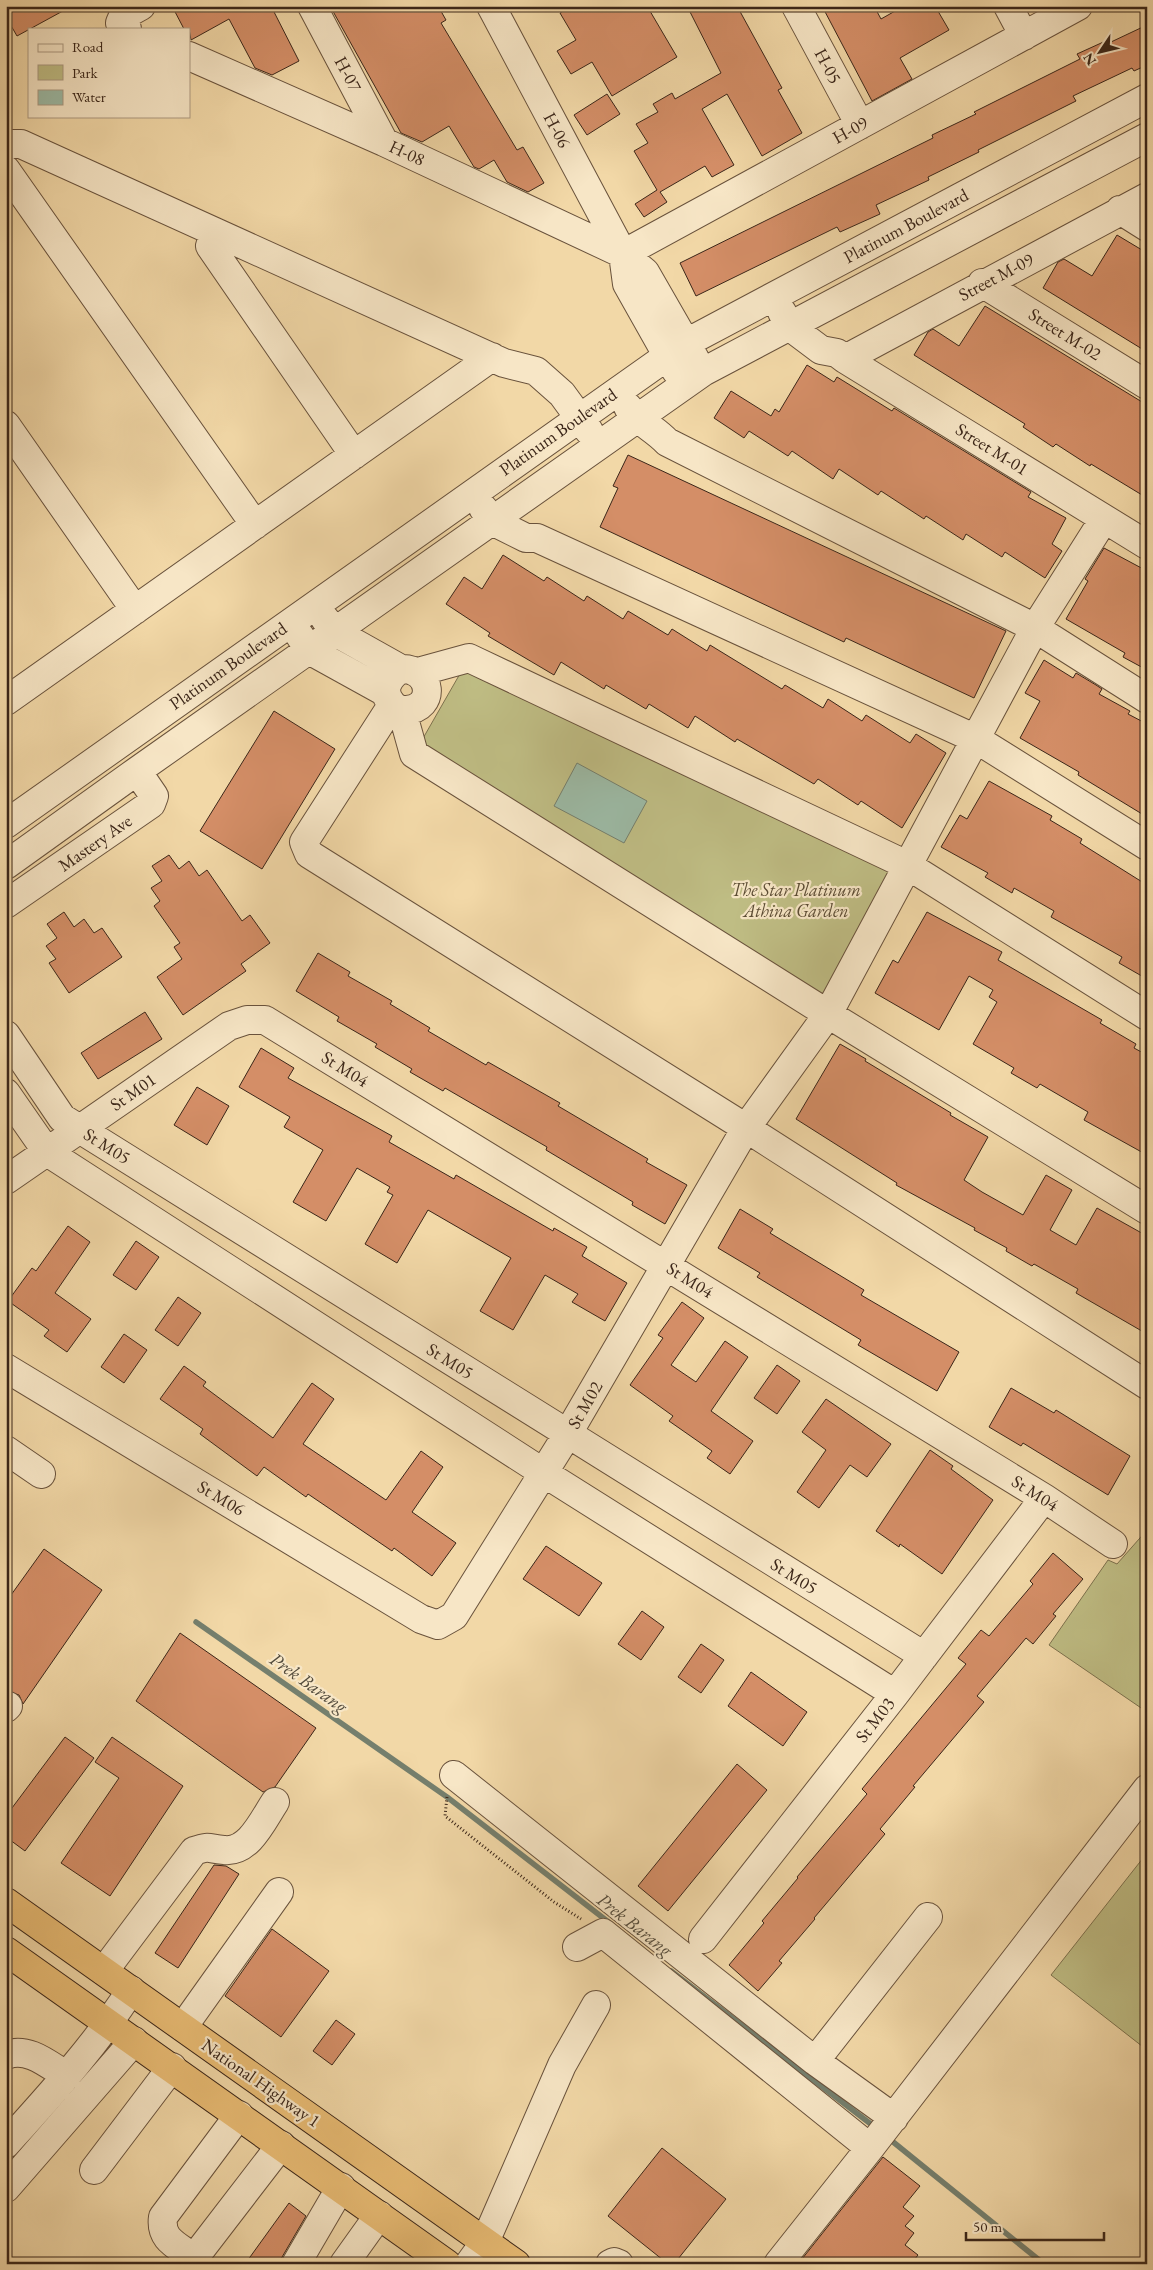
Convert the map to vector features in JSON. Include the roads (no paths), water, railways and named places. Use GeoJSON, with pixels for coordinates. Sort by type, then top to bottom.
{"type":"FeatureCollection","features":[{"type":"Feature","properties":{"kind":"highway","name":"National Highway 1"},"geometry":{"type":"LineString","coordinates":[[6,1902],[516,2264]]}},
{"type":"Feature","properties":{"kind":"highway"},"geometry":{"type":"LineString","coordinates":[[6,1951],[447,2264]]}},
{"type":"Feature","properties":{"kind":"highway"},"geometry":{"type":"LineString","coordinates":[[239,2115],[261,2083]]}},
{"type":"Feature","properties":{"kind":"street"},"geometry":{"type":"LineString","coordinates":[[123,26],[123,16],[141,6]]}},
{"type":"Feature","properties":{"kind":"street","name":"H-07"},"geometry":{"type":"LineString","coordinates":[[312,6],[384,142]]}},
{"type":"Feature","properties":{"kind":"street","name":"H-06"},"geometry":{"type":"LineString","coordinates":[[491,6],[623,254]]}},
{"type":"Feature","properties":{"kind":"street","name":"H-05"},"geometry":{"type":"LineString","coordinates":[[796,6],[860,125]]}},
{"type":"Feature","properties":{"kind":"street"},"geometry":{"type":"LineString","coordinates":[[1008,6],[1024,36]]}},
{"type":"Feature","properties":{"kind":"street","name":"H-09"},"geometry":{"type":"LineString","coordinates":[[623,254],[1078,6]]}},
{"type":"Feature","properties":{"kind":"street","name":"H-08"},"geometry":{"type":"LineString","coordinates":[[190,56],[384,142],[623,254]]}},
{"type":"Feature","properties":{"kind":"street","name":"Platinum Boulevard"},"geometry":{"type":"LineString","coordinates":[[6,824],[676,349],[1147,98]]}},
{"type":"Feature","properties":{"kind":"street","name":"Platinum Boulevard"},"geometry":{"type":"LineString","coordinates":[[6,865],[694,379],[1147,137]]}},
{"type":"Feature","properties":{"kind":"street"},"geometry":{"type":"LineString","coordinates":[[6,144],[21,144],[498,360],[548,406],[572,422],[592,451]]}},
{"type":"Feature","properties":{"kind":"street"},"geometry":{"type":"LineString","coordinates":[[6,170],[255,525]]}},
{"type":"Feature","properties":{"kind":"street","name":"Street M-09"},"geometry":{"type":"LineString","coordinates":[[841,356],[1147,196]]}},
{"type":"Feature","properties":{"kind":"street"},"geometry":{"type":"LineString","coordinates":[[1120,210],[1147,227]]}},
{"type":"Feature","properties":{"kind":"street"},"geometry":{"type":"LineString","coordinates":[[214,232],[210,246],[354,455]]}},
{"type":"Feature","properties":{"kind":"street"},"geometry":{"type":"LineString","coordinates":[[623,254],[627,284],[676,349],[694,379]]}},
{"type":"Feature","properties":{"kind":"street","name":"Street M-02"},"geometry":{"type":"LineString","coordinates":[[982,283],[1147,385]]}},
{"type":"Feature","properties":{"kind":"street"},"geometry":{"type":"LineString","coordinates":[[779,293],[795,324]]}},
{"type":"Feature","properties":{"kind":"street","name":"Street M-01"},"geometry":{"type":"LineString","coordinates":[[795,324],[821,350],[841,356],[1147,545]]}},
{"type":"Feature","properties":{"kind":"street"},"geometry":{"type":"LineString","coordinates":[[8,695],[135,610],[354,455],[498,360]]}},
{"type":"Feature","properties":{"kind":"street"},"geometry":{"type":"LineString","coordinates":[[611,395],[630,424],[648,441],[667,442],[1035,628],[1147,699]]}},
{"type":"Feature","properties":{"kind":"street"},"geometry":{"type":"LineString","coordinates":[[6,425],[135,610]]}},
{"type":"Feature","properties":{"kind":"street"},"geometry":{"type":"LineString","coordinates":[[477,490],[497,518],[531,530],[537,538],[976,739],[1147,846]]}},
{"type":"Feature","properties":{"kind":"street","name":"St M02"},"geometry":{"type":"LineString","coordinates":[[438,1625],[454,1616],[567,1435],[746,1128],[828,1014],[1035,628],[1104,518]]}},
{"type":"Feature","properties":{"kind":"street"},"geometry":{"type":"LineString","coordinates":[[290,622],[309,650],[393,703],[414,710],[423,703],[427,692],[425,681],[335,632],[315,604]]}},
{"type":"Feature","properties":{"kind":"street"},"geometry":{"type":"LineString","coordinates":[[1147,1016],[907,865],[469,658],[392,674],[387,682],[393,703],[414,754],[828,1014],[1147,1210]]}},
{"type":"Feature","properties":{"kind":"street"},"geometry":{"type":"LineString","coordinates":[[393,703],[304,842],[309,854],[746,1128],[1147,1385]]}},
{"type":"Feature","properties":{"kind":"street","name":"Mastery Ave"},"geometry":{"type":"LineString","coordinates":[[6,904],[151,804],[154,796],[137,771]]}},
{"type":"Feature","properties":{"kind":"street","name":"St M01"},"geometry":{"type":"LineString","coordinates":[[6,1180],[229,1026],[247,1020],[265,1020]]}},
{"type":"Feature","properties":{"kind":"street","name":"St M04"},"geometry":{"type":"LineString","coordinates":[[265,1020],[1044,1498],[1113,1544]]}},
{"type":"Feature","properties":{"kind":"street","name":"St M05"},"geometry":{"type":"LineString","coordinates":[[6,1036],[62,1118],[567,1435],[924,1656]]}},
{"type":"Feature","properties":{"kind":"street"},"geometry":{"type":"LineString","coordinates":[[6,1093],[47,1152],[544,1473],[895,1694]]}},
{"type":"Feature","properties":{"kind":"street","name":"St M06"},"geometry":{"type":"LineString","coordinates":[[6,1368],[421,1619],[438,1625]]}},
{"type":"Feature","properties":{"kind":"street"},"geometry":{"type":"LineString","coordinates":[[6,1450],[41,1474]]}},
{"type":"Feature","properties":{"kind":"street","name":"St M03"},"geometry":{"type":"LineString","coordinates":[[703,1939],[895,1694],[1044,1498]]}},
{"type":"Feature","properties":{"kind":"street"},"geometry":{"type":"LineString","coordinates":[[454,1775],[815,2061],[882,2133]]}},
{"type":"Feature","properties":{"kind":"street"},"geometry":{"type":"LineString","coordinates":[[778,2264],[882,2133],[1147,1789]]}},
{"type":"Feature","properties":{"kind":"street"},"geometry":{"type":"LineString","coordinates":[[104,1971],[194,1851],[207,1846],[224,1850],[236,1850],[250,1840],[275,1802]]}},
{"type":"Feature","properties":{"kind":"street"},"geometry":{"type":"LineString","coordinates":[[183,2027],[279,1892]]}},
{"type":"Feature","properties":{"kind":"street"},"geometry":{"type":"LineString","coordinates":[[815,2061],[928,1917]]}},
{"type":"Feature","properties":{"kind":"street"},"geometry":{"type":"LineString","coordinates":[[577,1947],[603,1933],[882,2133]]}},
{"type":"Feature","properties":{"kind":"street"},"geometry":{"type":"LineString","coordinates":[[6,2144],[67,2076],[110,2024],[131,1990]]}},
{"type":"Feature","properties":{"kind":"street"},"geometry":{"type":"LineString","coordinates":[[469,2264],[485,2242],[562,2065],[596,2005]]}},
{"type":"Feature","properties":{"kind":"street"},"geometry":{"type":"LineString","coordinates":[[6,2188],[134,2041]]}},
{"type":"Feature","properties":{"kind":"street"},"geometry":{"type":"LineString","coordinates":[[6,2055],[15,2051],[28,2052],[67,2076]]}},
{"type":"Feature","properties":{"kind":"street"},"geometry":{"type":"LineString","coordinates":[[94,2170],[172,2067]]}},
{"type":"Feature","properties":{"kind":"street"},"geometry":{"type":"LineString","coordinates":[[239,2115],[163,2217],[162,2227],[167,2239],[187,2259],[198,2254],[281,2145]]}},
{"type":"Feature","properties":{"kind":"street"},"geometry":{"type":"LineString","coordinates":[[296,2264],[341,2187]]}},
{"type":"Feature","properties":{"kind":"street"},"geometry":{"type":"LineString","coordinates":[[344,2264],[379,2215]]}},
{"type":"Feature","properties":{"kind":"street"},"geometry":{"type":"LineString","coordinates":[[610,2264],[614,2262],[619,2264]]}},
{"type":"Feature","properties":{"kind":"water"},"geometry":{"type":"Polygon","coordinates":[[[577,763],[647,801],[624,843],[554,806],[577,763]]]}},
{"type":"Feature","properties":{"kind":"waterway","name":"Prek Barang"},"geometry":{"type":"LineString","coordinates":[[196,1622],[447,1797],[611,1924]]}},
{"type":"Feature","properties":{"kind":"waterway","name":"Prek Barang"},"geometry":{"type":"LineString","coordinates":[[671,1971],[876,2128]]}},
{"type":"Feature","properties":{"kind":"waterway","name":"Prek Barang"},"geometry":{"type":"LineString","coordinates":[[887,2137],[1044,2264]]}},
{"type":"Feature","properties":{"kind":"park label","name":"The Star Platinum Athina Garden"},"geometry":{"type":"Point","coordinates":[796,900]}}]}
